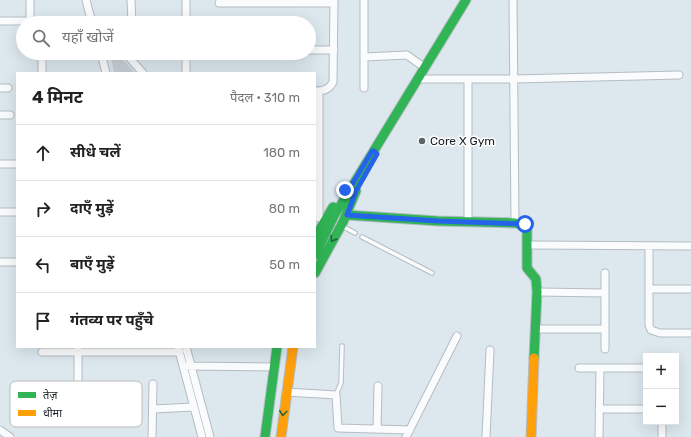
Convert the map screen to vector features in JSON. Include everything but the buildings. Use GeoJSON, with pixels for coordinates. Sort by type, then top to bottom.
{"type":"FeatureCollection","features":[{"type":"Feature","properties":{"kind":"main road"},"geometry":{"type":"LineString","coordinates":[[326,221],[338,219],[353,189],[375,152],[389,134],[390,126],[465,0]]}},
{"type":"Feature","properties":{"kind":"main road"},"geometry":{"type":"LineString","coordinates":[[347,215],[353,189]]}},
{"type":"Feature","properties":{"kind":"main road"},"geometry":{"type":"LineString","coordinates":[[316,236],[326,221],[347,215],[468,222],[515,223],[527,226],[527,268],[536,279],[537,292],[531,437]]}},
{"type":"Feature","properties":{"kind":"main road"},"geometry":{"type":"LineString","coordinates":[[316,251],[326,221]]}},
{"type":"Feature","properties":{"kind":"main road"},"geometry":{"type":"LineString","coordinates":[[316,268],[326,221]]}},
{"type":"Feature","properties":{"kind":"main road"},"geometry":{"type":"LineString","coordinates":[[265,437],[278,348]]}},
{"type":"Feature","properties":{"kind":"main road"},"geometry":{"type":"LineString","coordinates":[[273,437],[285,348]]}},
{"type":"Feature","properties":{"kind":"main road"},"geometry":{"type":"LineString","coordinates":[[281,437],[293,348]]}},
{"type":"Feature","properties":{"kind":"street"},"geometry":{"type":"LineString","coordinates":[[30,0],[30,16]]}},
{"type":"Feature","properties":{"kind":"street"},"geometry":{"type":"LineString","coordinates":[[86,0],[90,16]]}},
{"type":"Feature","properties":{"kind":"street"},"geometry":{"type":"LineString","coordinates":[[131,0],[132,16]]}},
{"type":"Feature","properties":{"kind":"street"},"geometry":{"type":"LineString","coordinates":[[186,0],[186,16]]}},
{"type":"Feature","properties":{"kind":"street"},"geometry":{"type":"LineString","coordinates":[[364,0],[364,88]]}},
{"type":"Feature","properties":{"kind":"street"},"geometry":{"type":"LineString","coordinates":[[513,0],[515,223]]}},
{"type":"Feature","properties":{"kind":"street"},"geometry":{"type":"LineString","coordinates":[[219,3],[334,1],[333,82],[331,87],[327,90],[317,91],[326,221]]}},
{"type":"Feature","properties":{"kind":"street"},"geometry":{"type":"LineString","coordinates":[[0,21],[16,21]]}},
{"type":"Feature","properties":{"kind":"street"},"geometry":{"type":"LineString","coordinates":[[316,50],[334,50]]}},
{"type":"Feature","properties":{"kind":"street"},"geometry":{"type":"LineString","coordinates":[[364,57],[407,55],[425,68]]}},
{"type":"Feature","properties":{"kind":"street"},"geometry":{"type":"LineString","coordinates":[[42,60],[42,72]]}},
{"type":"Feature","properties":{"kind":"street"},"geometry":{"type":"LineString","coordinates":[[103,60],[106,72]]}},
{"type":"Feature","properties":{"kind":"street"},"geometry":{"type":"LineString","coordinates":[[134,60],[142,72]]}},
{"type":"Feature","properties":{"kind":"street"},"geometry":{"type":"LineString","coordinates":[[186,60],[186,72]]}},
{"type":"Feature","properties":{"kind":"street"},"geometry":{"type":"LineString","coordinates":[[418,79],[514,79],[679,75]]}},
{"type":"Feature","properties":{"kind":"street"},"geometry":{"type":"LineString","coordinates":[[468,79],[468,222]]}},
{"type":"Feature","properties":{"kind":"street"},"geometry":{"type":"LineString","coordinates":[[0,115],[10,115]]}},
{"type":"Feature","properties":{"kind":"street"},"geometry":{"type":"LineString","coordinates":[[0,164],[16,164]]}},
{"type":"Feature","properties":{"kind":"street"},"geometry":{"type":"LineString","coordinates":[[0,212],[16,212]]}},
{"type":"Feature","properties":{"kind":"street"},"geometry":{"type":"LineString","coordinates":[[528,246],[691,246]]}},
{"type":"Feature","properties":{"kind":"street"},"geometry":{"type":"LineString","coordinates":[[649,246],[649,325],[651,330],[660,333],[691,333]]}},
{"type":"Feature","properties":{"kind":"street"},"geometry":{"type":"LineString","coordinates":[[0,262],[16,262]]}},
{"type":"Feature","properties":{"kind":"street"},"geometry":{"type":"LineString","coordinates":[[605,273],[605,349]]}},
{"type":"Feature","properties":{"kind":"street"},"geometry":{"type":"LineString","coordinates":[[649,289],[691,289]]}},
{"type":"Feature","properties":{"kind":"street"},"geometry":{"type":"LineString","coordinates":[[537,292],[605,293]]}},
{"type":"Feature","properties":{"kind":"street"},"geometry":{"type":"LineString","coordinates":[[536,329],[605,329]]}},
{"type":"Feature","properties":{"kind":"street"},"geometry":{"type":"LineString","coordinates":[[406,437],[457,336]]}},
{"type":"Feature","properties":{"kind":"street"},"geometry":{"type":"LineString","coordinates":[[186,348],[210,437]]}},
{"type":"Feature","properties":{"kind":"street"},"geometry":{"type":"LineString","coordinates":[[78,350],[78,380]]}},
{"type":"Feature","properties":{"kind":"street"},"geometry":{"type":"LineString","coordinates":[[42,352],[78,350],[179,350],[202,437]]}},
{"type":"Feature","properties":{"kind":"street"},"geometry":{"type":"LineString","coordinates":[[486,437],[490,350]]}},
{"type":"Feature","properties":{"kind":"street"},"geometry":{"type":"LineString","coordinates":[[183,366],[274,367]]}},
{"type":"Feature","properties":{"kind":"street"},"geometry":{"type":"LineString","coordinates":[[579,368],[643,368]]}},
{"type":"Feature","properties":{"kind":"street"},"geometry":{"type":"LineString","coordinates":[[599,437],[600,368]]}},
{"type":"Feature","properties":{"kind":"street"},"geometry":{"type":"LineString","coordinates":[[152,437],[153,384]]}},
{"type":"Feature","properties":{"kind":"street"},"geometry":{"type":"LineString","coordinates":[[377,429],[378,386]]}},
{"type":"Feature","properties":{"kind":"street"},"geometry":{"type":"LineString","coordinates":[[286,392],[336,395],[338,428],[410,430]]}},
{"type":"Feature","properties":{"kind":"street"},"geometry":{"type":"LineString","coordinates":[[153,409],[194,407]]}},
{"type":"Feature","properties":{"kind":"street"},"geometry":{"type":"LineString","coordinates":[[599,409],[643,409]]}},
{"type":"Feature","properties":{"kind":"street"},"geometry":{"type":"LineString","coordinates":[[662,425],[662,437]]}},
{"type":"Feature","properties":{"kind":"street"},"geometry":{"type":"LineString","coordinates":[[0,430],[10,437]]}},
{"type":"Feature","properties":{"kind":"lane"},"geometry":{"type":"LineString","coordinates":[[326,221],[355,233]]}},
{"type":"Feature","properties":{"kind":"lane"},"geometry":{"type":"LineString","coordinates":[[362,237],[432,273]]}},
{"type":"Feature","properties":{"kind":"lane"},"geometry":{"type":"LineString","coordinates":[[336,395],[341,383],[342,346]]}},
{"type":"Feature","properties":{"kind":"traffic: fast"},"geometry":{"type":"LineString","coordinates":[[316,253],[334,216],[466,0]]}},
{"type":"Feature","properties":{"kind":"traffic: fast"},"geometry":{"type":"LineString","coordinates":[[316,271],[343,222],[356,191]]}},
{"type":"Feature","properties":{"kind":"traffic: fast"},"geometry":{"type":"LineString","coordinates":[[316,236],[333,207]]}},
{"type":"Feature","properties":{"kind":"traffic: fast"},"geometry":{"type":"LineString","coordinates":[[347,215],[438,221],[515,223],[527,226],[527,268],[536,279],[537,292],[534,358]]}},
{"type":"Feature","properties":{"kind":"traffic: fast"},"geometry":{"type":"LineString","coordinates":[[265,437],[277,348]]}},
{"type":"Feature","properties":{"kind":"traffic: slow"},"geometry":{"type":"LineString","coordinates":[[281,437],[293,348]]}},
{"type":"Feature","properties":{"kind":"traffic: slow"},"geometry":{"type":"LineString","coordinates":[[531,437],[534,358]]}},
{"type":"Feature","properties":{"kind":"place","name":"Core X Gym"},"geometry":{"type":"Point","coordinates":[422,141]}},
{"type":"Feature","properties":{"kind":"route"},"geometry":{"type":"LineString","coordinates":[[345,190],[350,188],[372,151],[374,151],[377,154],[356,191],[347,215],[438,221],[525,224]]}}]}
